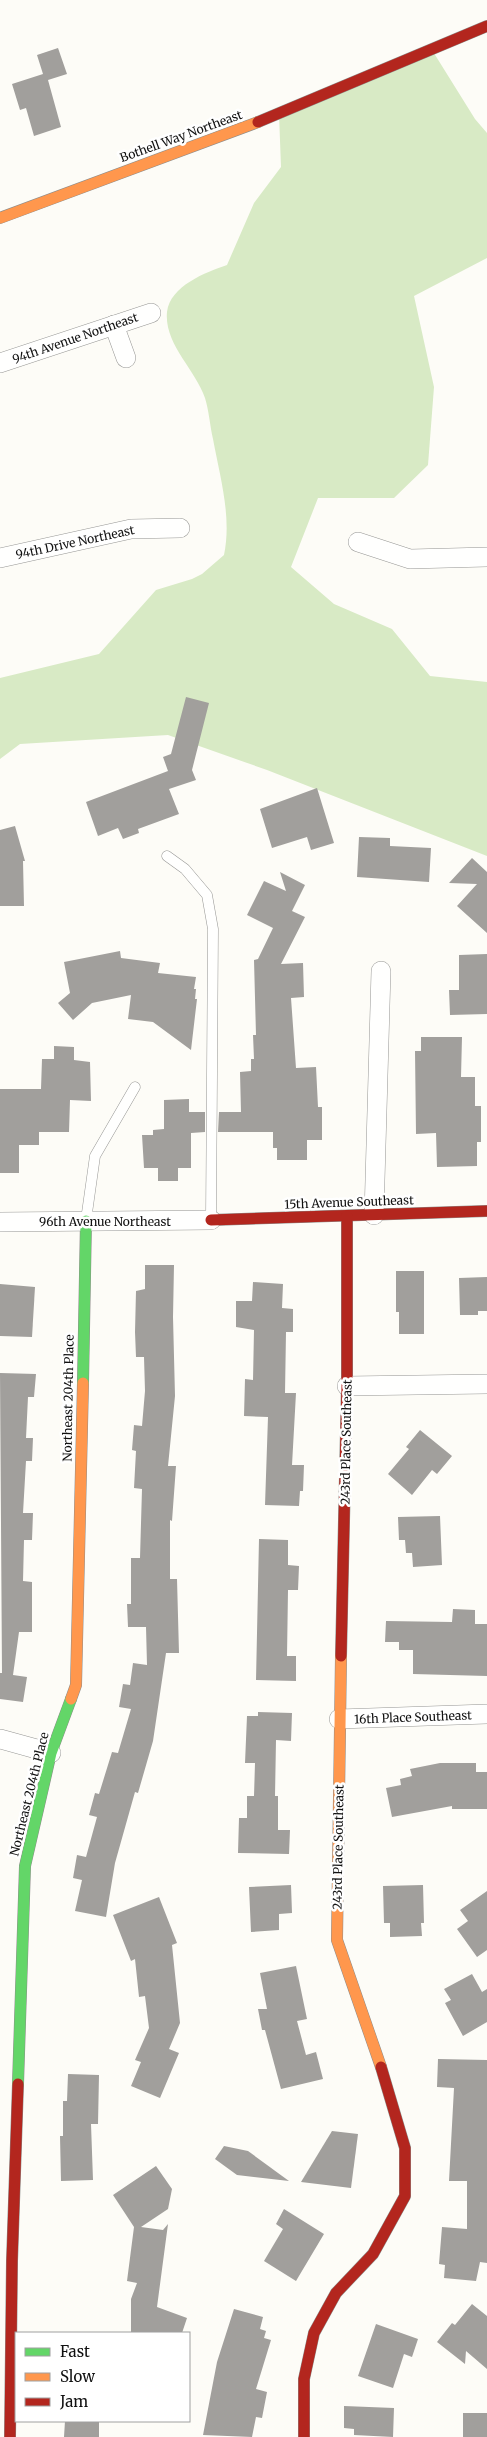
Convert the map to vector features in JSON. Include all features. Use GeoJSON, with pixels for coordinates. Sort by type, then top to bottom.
{"type":"FeatureCollection","features":[{"type":"Feature","properties":{"kind":"street","name":"Bothell Way Northeast"},"geometry":{"type":"LineString","coordinates":[[0,218],[279,114],[371,77],[487,26]]}},
{"type":"Feature","properties":{"kind":"street","name":"94th Avenue Northeast"},"geometry":{"type":"LineString","coordinates":[[0,363],[150,313]]}},
{"type":"Feature","properties":{"kind":"street"},"geometry":{"type":"LineString","coordinates":[[114,325],[126,358]]}},
{"type":"Feature","properties":{"kind":"street","name":"94th Drive Northeast"},"geometry":{"type":"LineString","coordinates":[[0,558],[131,529],[180,528]]}},
{"type":"Feature","properties":{"kind":"street"},"geometry":{"type":"LineString","coordinates":[[358,542],[410,559],[487,557]]}},
{"type":"Feature","properties":{"kind":"street"},"geometry":{"type":"LineString","coordinates":[[374,1215],[381,971]]}},
{"type":"Feature","properties":{"kind":"street","name":"15th Avenue Southeast"},"geometry":{"type":"LineString","coordinates":[[211,1220],[487,1211]]}},
{"type":"Feature","properties":{"kind":"street","name":"243rd Place Southeast"},"geometry":{"type":"LineString","coordinates":[[304,2437],[304,2379],[314,2333],[336,2293],[373,2254],[405,2196],[405,2148],[403,2140],[392,2099],[337,1940],[347,1386],[347,1216]]}},
{"type":"Feature","properties":{"kind":"street","name":"96th Avenue Northeast"},"geometry":{"type":"LineString","coordinates":[[0,1222],[211,1220]]}},
{"type":"Feature","properties":{"kind":"street","name":"Northeast 204th Place"},"geometry":{"type":"LineString","coordinates":[[10,2437],[13,2232],[25,1866],[51,1753],[76,1684],[86,1221]]}},
{"type":"Feature","properties":{"kind":"street"},"geometry":{"type":"LineString","coordinates":[[347,1386],[487,1384]]}},
{"type":"Feature","properties":{"kind":"street","name":"16th Place Southeast"},"geometry":{"type":"LineString","coordinates":[[340,1719],[487,1714]]}},
{"type":"Feature","properties":{"kind":"street"},"geometry":{"type":"LineString","coordinates":[[0,1739],[51,1753]]}},
{"type":"Feature","properties":{"kind":"lane"},"geometry":{"type":"LineString","coordinates":[[167,856],[185,869],[207,894],[213,929],[211,1220]]}},
{"type":"Feature","properties":{"kind":"lane"},"geometry":{"type":"LineString","coordinates":[[86,1221],[95,1156],[135,1087]]}},
{"type":"Feature","properties":{"kind":"green space"},"geometry":{"type":"Polygon","coordinates":[[[432,50],[475,119],[487,133],[487,258],[414,296],[434,387],[428,465],[394,498],[318,498],[291,567],[334,604],[392,629],[430,676],[487,682],[487,856],[267,770],[168,735],[20,744],[0,759],[0,678],[99,654],[156,590],[202,574],[224,555],[227,526],[226,512],[222,482],[205,398],[170,335],[167,324],[167,312],[175,295],[190,281],[227,265],[254,203],[281,167],[279,114],[432,50]]]}},
{"type":"Feature","properties":{"kind":"building"},"geometry":{"type":"Polygon","coordinates":[[[58,48],[67,74],[48,80],[61,127],[34,136],[26,108],[20,110],[12,84],[43,74],[37,55],[58,48]]]}},
{"type":"Feature","properties":{"kind":"building"},"geometry":{"type":"Polygon","coordinates":[[[186,697],[209,703],[192,770],[196,780],[169,789],[179,814],[138,829],[139,833],[123,839],[118,828],[98,836],[86,802],[168,771],[163,757],[171,754],[186,697]]]}},
{"type":"Feature","properties":{"kind":"building"},"geometry":{"type":"Polygon","coordinates":[[[317,788],[334,843],[311,850],[307,837],[272,848],[260,809],[317,788]]]}},
{"type":"Feature","properties":{"kind":"building"},"geometry":{"type":"Polygon","coordinates":[[[15,826],[25,861],[23,861],[24,906],[0,906],[0,830],[15,826]]]}},
{"type":"Feature","properties":{"kind":"building"},"geometry":{"type":"Polygon","coordinates":[[[359,837],[390,838],[390,846],[431,848],[429,882],[357,877],[359,837]]]}},
{"type":"Feature","properties":{"kind":"building"},"geometry":{"type":"Polygon","coordinates":[[[472,858],[487,872],[487,933],[457,906],[477,884],[449,883],[472,858]]]}},
{"type":"Feature","properties":{"kind":"building"},"geometry":{"type":"Polygon","coordinates":[[[280,872],[305,885],[292,911],[305,917],[281,964],[303,963],[304,997],[291,998],[296,1068],[316,1067],[318,1107],[322,1107],[322,1140],[307,1140],[307,1160],[277,1160],[277,1148],[273,1148],[273,1132],[218,1132],[219,1112],[241,1112],[240,1072],[251,1071],[251,1059],[254,1059],[253,1035],[256,1035],[254,960],[258,959],[273,928],[247,915],[264,881],[286,891],[280,872]]]}},
{"type":"Feature","properties":{"kind":"building"},"geometry":{"type":"Polygon","coordinates":[[[120,951],[121,958],[160,963],[158,973],[196,977],[194,989],[196,989],[195,999],[197,999],[191,1050],[153,1022],[128,1019],[131,995],[92,1003],[73,1020],[58,1003],[70,993],[64,962],[120,951]]]}},
{"type":"Feature","properties":{"kind":"building"},"geometry":{"type":"Polygon","coordinates":[[[487,954],[487,1014],[450,1015],[449,990],[459,990],[459,955],[487,954]]]}},
{"type":"Feature","properties":{"kind":"building"},"geometry":{"type":"Polygon","coordinates":[[[421,1037],[462,1037],[461,1077],[475,1077],[475,1106],[481,1106],[481,1142],[477,1142],[477,1166],[437,1167],[436,1133],[416,1134],[415,1051],[421,1051],[421,1037]]]}},
{"type":"Feature","properties":{"kind":"building"},"geometry":{"type":"Polygon","coordinates":[[[54,1046],[74,1047],[74,1060],[90,1062],[91,1101],[70,1100],[69,1132],[39,1132],[39,1145],[19,1145],[19,1173],[0,1173],[0,1089],[41,1089],[42,1059],[54,1059],[54,1046]]]}},
{"type":"Feature","properties":{"kind":"building"},"geometry":{"type":"Polygon","coordinates":[[[189,1099],[189,1112],[205,1112],[205,1132],[191,1133],[191,1168],[178,1168],[178,1181],[158,1181],[158,1168],[144,1168],[142,1135],[153,1135],[153,1130],[164,1129],[164,1100],[189,1099]]]}},
{"type":"Feature","properties":{"kind":"building"},"geometry":{"type":"Polygon","coordinates":[[[145,1265],[174,1265],[175,1396],[168,1466],[176,1466],[172,1521],[170,1520],[170,1579],[177,1579],[179,1653],[166,1653],[153,1741],[138,1793],[135,1792],[115,1863],[106,1917],[75,1911],[82,1880],[73,1878],[77,1855],[86,1857],[97,1817],[89,1815],[95,1793],[99,1794],[112,1752],[118,1753],[131,1709],[119,1707],[123,1684],[130,1685],[133,1663],[147,1665],[146,1627],[128,1627],[127,1604],[131,1604],[131,1558],[140,1558],[142,1489],[134,1488],[136,1451],[132,1450],[134,1425],[142,1426],[145,1391],[144,1357],[136,1357],[135,1332],[136,1291],[145,1289],[145,1265]]]}},
{"type":"Feature","properties":{"kind":"building"},"geometry":{"type":"Polygon","coordinates":[[[396,1271],[424,1271],[424,1334],[399,1334],[399,1312],[396,1312],[396,1271]]]}},
{"type":"Feature","properties":{"kind":"building"},"geometry":{"type":"Polygon","coordinates":[[[487,1277],[487,1311],[478,1311],[478,1315],[460,1315],[459,1278],[487,1277]]]}},
{"type":"Feature","properties":{"kind":"building"},"geometry":{"type":"Polygon","coordinates":[[[253,1282],[283,1284],[282,1308],[293,1309],[293,1332],[286,1332],[285,1393],[296,1393],[292,1465],[304,1465],[303,1491],[300,1491],[299,1506],[265,1505],[268,1417],[244,1416],[245,1379],[253,1380],[254,1330],[236,1327],[236,1301],[252,1301],[253,1282]]]}},
{"type":"Feature","properties":{"kind":"building"},"geometry":{"type":"Polygon","coordinates":[[[0,1284],[35,1287],[32,1337],[0,1336],[0,1284]]]}},
{"type":"Feature","properties":{"kind":"building"},"geometry":{"type":"Polygon","coordinates":[[[0,1373],[36,1374],[34,1397],[28,1397],[26,1438],[33,1438],[32,1461],[26,1461],[23,1513],[33,1513],[32,1540],[24,1540],[23,1581],[32,1582],[32,1632],[19,1632],[13,1675],[27,1677],[23,1702],[0,1699],[0,1673],[2,1673],[0,1373]]]}},
{"type":"Feature","properties":{"kind":"building"},"geometry":{"type":"Polygon","coordinates":[[[420,1430],[452,1456],[437,1474],[432,1470],[412,1495],[388,1474],[409,1449],[406,1447],[420,1430]]]}},
{"type":"Feature","properties":{"kind":"building"},"geometry":{"type":"Polygon","coordinates":[[[440,1516],[442,1565],[413,1567],[412,1553],[406,1553],[405,1540],[399,1540],[398,1517],[440,1516]]]}},
{"type":"Feature","properties":{"kind":"building"},"geometry":{"type":"Polygon","coordinates":[[[259,1539],[288,1540],[288,1565],[299,1566],[298,1590],[288,1590],[287,1656],[296,1656],[296,1681],[256,1680],[259,1539]]]}},
{"type":"Feature","properties":{"kind":"building"},"geometry":{"type":"Polygon","coordinates":[[[453,1609],[475,1610],[475,1624],[487,1624],[487,1676],[413,1674],[413,1650],[399,1650],[399,1642],[385,1642],[386,1621],[452,1622],[453,1609]]]}},
{"type":"Feature","properties":{"kind":"building"},"geometry":{"type":"Polygon","coordinates":[[[258,1712],[292,1713],[291,1741],[276,1740],[275,1796],[278,1796],[278,1830],[290,1830],[289,1854],[238,1853],[239,1818],[247,1818],[247,1796],[254,1796],[255,1763],[245,1763],[247,1716],[258,1716],[258,1712]]]}},
{"type":"Feature","properties":{"kind":"building"},"geometry":{"type":"Polygon","coordinates":[[[440,1763],[476,1763],[476,1772],[487,1772],[487,1809],[452,1809],[452,1806],[392,1817],[386,1788],[401,1785],[400,1779],[412,1776],[410,1769],[440,1763]]]}},
{"type":"Feature","properties":{"kind":"building"},"geometry":{"type":"Polygon","coordinates":[[[291,1885],[292,1913],[279,1914],[279,1930],[251,1932],[249,1887],[291,1885]]]}},
{"type":"Feature","properties":{"kind":"building"},"geometry":{"type":"Polygon","coordinates":[[[423,1885],[424,1923],[421,1923],[422,1936],[390,1937],[390,1923],[384,1923],[383,1886],[423,1885]]]}},
{"type":"Feature","properties":{"kind":"building"},"geometry":{"type":"Polygon","coordinates":[[[487,1891],[487,1950],[477,1957],[457,1929],[468,1921],[460,1910],[487,1891]]]}},
{"type":"Feature","properties":{"kind":"building"},"geometry":{"type":"Polygon","coordinates":[[[159,1897],[177,1943],[172,1945],[180,2023],[169,2049],[179,2053],[160,2098],[131,2086],[141,2062],[135,2060],[149,2028],[145,1996],[139,1997],[135,1959],[131,1961],[113,1915],[159,1897]]]}},
{"type":"Feature","properties":{"kind":"building"},"geometry":{"type":"Polygon","coordinates":[[[296,1966],[307,2019],[297,2021],[306,2055],[316,2052],[323,2079],[281,2089],[265,2030],[262,2030],[258,2009],[267,2009],[260,1973],[296,1966]]]}},
{"type":"Feature","properties":{"kind":"building"},"geometry":{"type":"Polygon","coordinates":[[[472,1974],[482,1992],[487,1989],[487,2022],[463,2036],[445,2003],[451,2000],[444,1989],[472,1974]]]}},
{"type":"Feature","properties":{"kind":"building"},"geometry":{"type":"Polygon","coordinates":[[[438,2059],[487,2060],[487,2263],[480,2262],[476,2281],[444,2278],[445,2265],[439,2264],[442,2227],[467,2229],[467,2181],[449,2181],[454,2088],[437,2087],[438,2059]]]}},
{"type":"Feature","properties":{"kind":"building"},"geometry":{"type":"Polygon","coordinates":[[[68,2074],[99,2075],[98,2124],[91,2124],[93,2180],[61,2181],[60,2136],[63,2136],[63,2101],[67,2101],[68,2074]]]}},
{"type":"Feature","properties":{"kind":"building"},"geometry":{"type":"Polygon","coordinates":[[[332,2131],[358,2134],[351,2188],[301,2182],[332,2131]]]}},
{"type":"Feature","properties":{"kind":"building"},"geometry":{"type":"Polygon","coordinates":[[[224,2146],[248,2151],[289,2181],[237,2175],[215,2159],[224,2146]]]}},
{"type":"Feature","properties":{"kind":"building"},"geometry":{"type":"Polygon","coordinates":[[[156,2166],[172,2189],[168,2209],[141,2227],[163,2230],[168,2224],[157,2307],[187,2318],[182,2332],[131,2332],[131,2299],[137,2283],[127,2281],[134,2227],[113,2195],[156,2166]]]}},
{"type":"Feature","properties":{"kind":"building"},"geometry":{"type":"Polygon","coordinates":[[[284,2209],[324,2234],[296,2281],[264,2261],[283,2229],[276,2224],[284,2209]]]}},
{"type":"Feature","properties":{"kind":"building"},"geometry":{"type":"Polygon","coordinates":[[[472,2304],[487,2316],[487,2369],[466,2351],[465,2364],[437,2342],[452,2323],[455,2325],[472,2304]]]}},
{"type":"Feature","properties":{"kind":"building"},"geometry":{"type":"Polygon","coordinates":[[[234,2309],[263,2317],[260,2329],[266,2331],[264,2338],[271,2340],[256,2389],[267,2392],[262,2418],[256,2417],[252,2437],[203,2435],[217,2362],[234,2309]]]}},
{"type":"Feature","properties":{"kind":"building"},"geometry":{"type":"Polygon","coordinates":[[[376,2324],[418,2339],[412,2357],[404,2354],[393,2388],[358,2376],[376,2324]]]}},
{"type":"Feature","properties":{"kind":"building"},"geometry":{"type":"Polygon","coordinates":[[[344,2406],[394,2408],[393,2437],[354,2435],[354,2429],[344,2428],[344,2406]]]}},
{"type":"Feature","properties":{"kind":"building"},"geometry":{"type":"Polygon","coordinates":[[[463,2413],[487,2413],[487,2437],[463,2437],[463,2413]]]}},
{"type":"Feature","properties":{"kind":"building"},"geometry":{"type":"Polygon","coordinates":[[[65,2422],[99,2422],[99,2437],[64,2437],[65,2422]]]}},
{"type":"Feature","properties":{"kind":"traffic: fast"},"geometry":{"type":"LineString","coordinates":[[83,1383],[86,1221]]}},
{"type":"Feature","properties":{"kind":"traffic: fast"},"geometry":{"type":"LineString","coordinates":[[18,2084],[25,1866],[51,1753],[71,1699]]}},
{"type":"Feature","properties":{"kind":"traffic: slow"},"geometry":{"type":"LineString","coordinates":[[0,218],[258,122]]}},
{"type":"Feature","properties":{"kind":"traffic: slow"},"geometry":{"type":"LineString","coordinates":[[71,1699],[76,1685],[83,1383]]}},
{"type":"Feature","properties":{"kind":"traffic: slow"},"geometry":{"type":"LineString","coordinates":[[341,1656],[337,1940],[381,2067]]}},
{"type":"Feature","properties":{"kind":"traffic: jam"},"geometry":{"type":"LineString","coordinates":[[258,122],[487,26]]}},
{"type":"Feature","properties":{"kind":"traffic: jam"},"geometry":{"type":"LineString","coordinates":[[211,1220],[487,1211]]}},
{"type":"Feature","properties":{"kind":"traffic: jam"},"geometry":{"type":"LineString","coordinates":[[341,1656],[347,1386],[347,1216]]}},
{"type":"Feature","properties":{"kind":"traffic: jam"},"geometry":{"type":"LineString","coordinates":[[304,2437],[304,2379],[314,2333],[336,2293],[373,2254],[405,2196],[405,2148],[381,2067]]}},
{"type":"Feature","properties":{"kind":"traffic: jam"},"geometry":{"type":"LineString","coordinates":[[10,2437],[12,2261],[18,2084]]}}]}
